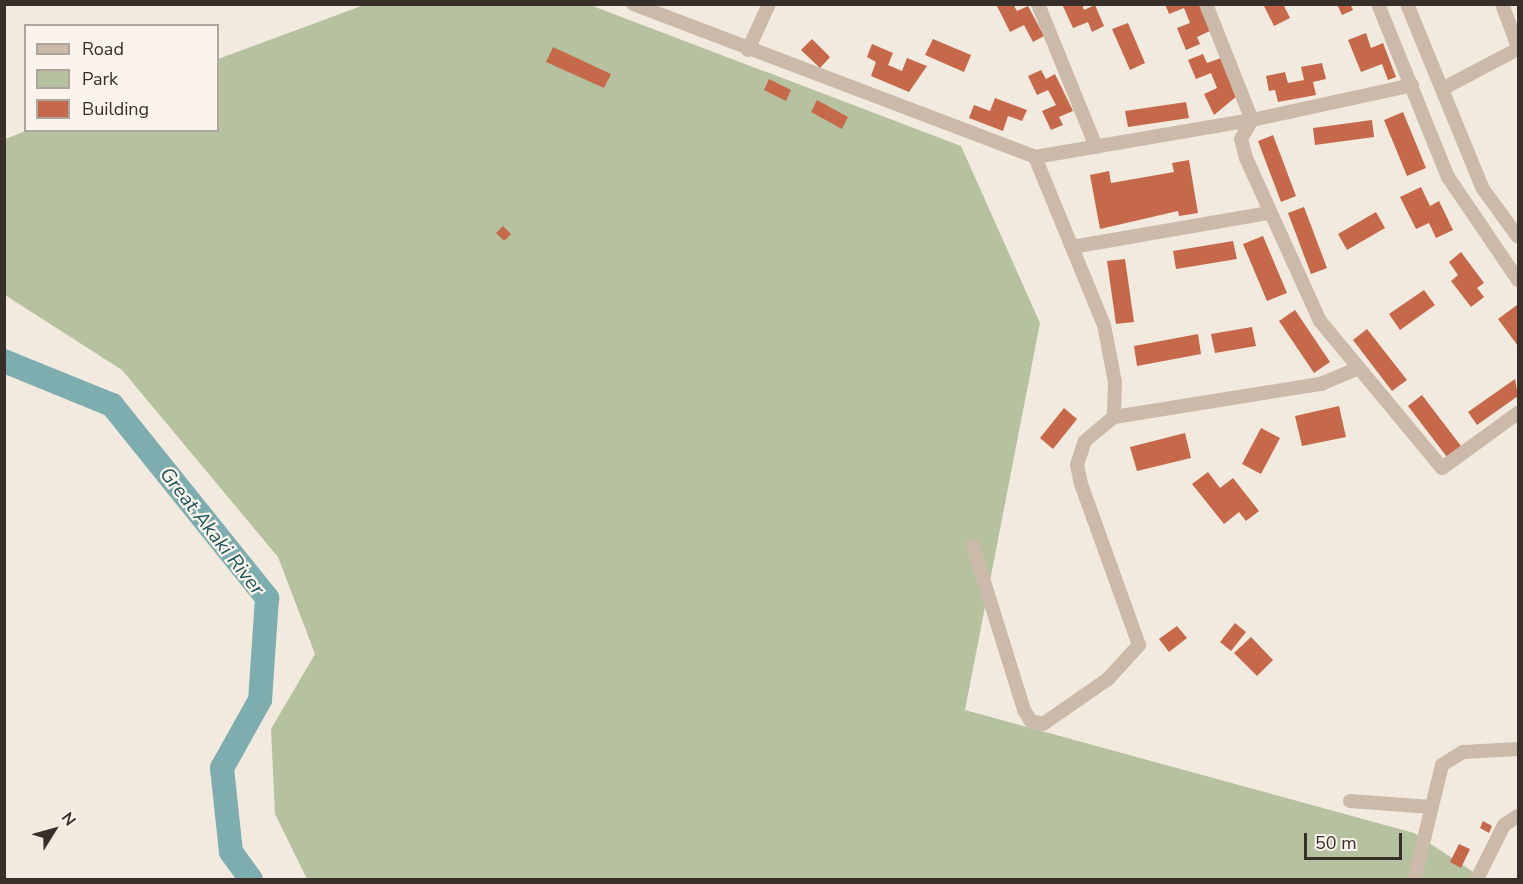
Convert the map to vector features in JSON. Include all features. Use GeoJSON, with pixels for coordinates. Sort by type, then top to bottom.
{"type":"FeatureCollection","features":[{"type":"Feature","properties":{"kind":"street"},"geometry":{"type":"LineString","coordinates":[[633,4],[748,50],[1035,157],[1252,120],[1412,84]]}},
{"type":"Feature","properties":{"kind":"street"},"geometry":{"type":"LineString","coordinates":[[748,50],[769,4]]}},
{"type":"Feature","properties":{"kind":"street"},"geometry":{"type":"LineString","coordinates":[[1038,4],[1096,147]]}},
{"type":"Feature","properties":{"kind":"street"},"geometry":{"type":"LineString","coordinates":[[1206,4],[1252,120]]}},
{"type":"Feature","properties":{"kind":"street"},"geometry":{"type":"LineString","coordinates":[[1378,4],[1464,207],[1518,280]]}},
{"type":"Feature","properties":{"kind":"street"},"geometry":{"type":"LineString","coordinates":[[1407,4],[1483,189],[1518,237]]}},
{"type":"Feature","properties":{"kind":"street"},"geometry":{"type":"LineString","coordinates":[[1442,89],[1518,48],[1502,4]]}},
{"type":"Feature","properties":{"kind":"street"},"geometry":{"type":"LineString","coordinates":[[1252,120],[1241,139],[1269,213],[1320,321],[1357,369],[1442,468],[1518,413]]}},
{"type":"Feature","properties":{"kind":"street"},"geometry":{"type":"LineString","coordinates":[[1035,157],[1112,354],[1114,417]]}},
{"type":"Feature","properties":{"kind":"street"},"geometry":{"type":"LineString","coordinates":[[1072,247],[1269,213]]}},
{"type":"Feature","properties":{"kind":"street"},"geometry":{"type":"LineString","coordinates":[[973,546],[1020,700],[1031,721],[1043,724],[1108,679],[1139,645],[1077,465],[1086,441],[1114,417],[1321,384],[1357,369]]}},
{"type":"Feature","properties":{"kind":"street"},"geometry":{"type":"LineString","coordinates":[[1414,879],[1442,765],[1450,756],[1518,749]]}},
{"type":"Feature","properties":{"kind":"street"},"geometry":{"type":"LineString","coordinates":[[1350,801],[1431,807]]}},
{"type":"Feature","properties":{"kind":"street"},"geometry":{"type":"LineString","coordinates":[[1476,879],[1504,825],[1518,816]]}},
{"type":"Feature","properties":{"kind":"green space"},"geometry":{"type":"Polygon","coordinates":[[[364,5],[590,5],[961,146],[1040,323],[965,710],[1414,833],[1484,879],[307,879],[275,814],[271,729],[315,654],[278,557],[122,370],[5,295],[5,139],[24,132],[219,132],[219,59],[364,5]]]}},
{"type":"Feature","properties":{"kind":"building"},"geometry":{"type":"Polygon","coordinates":[[[996,4],[1013,4],[1017,11],[1028,6],[1044,36],[1033,42],[1024,25],[1010,32],[996,4]]]}},
{"type":"Feature","properties":{"kind":"building"},"geometry":{"type":"Polygon","coordinates":[[[1062,4],[1082,4],[1084,10],[1095,5],[1104,26],[1092,32],[1088,22],[1073,28],[1062,4]]]}},
{"type":"Feature","properties":{"kind":"building"},"geometry":{"type":"Polygon","coordinates":[[[1165,4],[1199,4],[1210,31],[1197,37],[1200,44],[1186,50],[1177,28],[1190,23],[1184,8],[1169,14],[1165,4]]]}},
{"type":"Feature","properties":{"kind":"building"},"geometry":{"type":"Polygon","coordinates":[[[1263,4],[1283,4],[1290,18],[1274,26],[1263,4]]]}},
{"type":"Feature","properties":{"kind":"building"},"geometry":{"type":"Polygon","coordinates":[[[1337,4],[1350,4],[1353,10],[1342,15],[1337,4]]]}},
{"type":"Feature","properties":{"kind":"building"},"geometry":{"type":"Polygon","coordinates":[[[1128,23],[1145,63],[1130,70],[1112,29],[1128,23]]]}},
{"type":"Feature","properties":{"kind":"building"},"geometry":{"type":"Polygon","coordinates":[[[1366,33],[1371,48],[1383,43],[1396,77],[1388,80],[1382,64],[1361,72],[1348,40],[1366,33]]]}},
{"type":"Feature","properties":{"kind":"building"},"geometry":{"type":"Polygon","coordinates":[[[812,39],[830,57],[820,68],[801,50],[812,39]]]}},
{"type":"Feature","properties":{"kind":"building"},"geometry":{"type":"Polygon","coordinates":[[[933,39],[971,55],[964,72],[925,55],[933,39]]]}},
{"type":"Feature","properties":{"kind":"building"},"geometry":{"type":"Polygon","coordinates":[[[872,44],[893,53],[888,65],[902,71],[907,58],[927,66],[909,92],[871,76],[876,62],[867,57],[872,44]]]}},
{"type":"Feature","properties":{"kind":"building"},"geometry":{"type":"Polygon","coordinates":[[[553,47],[611,74],[604,88],[546,62],[553,47]]]}},
{"type":"Feature","properties":{"kind":"building"},"geometry":{"type":"Polygon","coordinates":[[[1203,54],[1207,63],[1221,58],[1237,96],[1214,115],[1204,94],[1217,88],[1211,73],[1196,79],[1188,60],[1203,54]]]}},
{"type":"Feature","properties":{"kind":"building"},"geometry":{"type":"Polygon","coordinates":[[[1322,63],[1326,79],[1313,82],[1316,95],[1278,102],[1275,90],[1269,91],[1266,76],[1285,72],[1288,83],[1304,80],[1301,67],[1322,63]]]}},
{"type":"Feature","properties":{"kind":"building"},"geometry":{"type":"Polygon","coordinates":[[[1041,70],[1046,79],[1055,74],[1073,111],[1059,117],[1063,125],[1051,130],[1042,111],[1056,105],[1048,90],[1037,95],[1028,76],[1041,70]]]}},
{"type":"Feature","properties":{"kind":"building"},"geometry":{"type":"Polygon","coordinates":[[[769,79],[791,90],[786,101],[764,90],[769,79]]]}},
{"type":"Feature","properties":{"kind":"building"},"geometry":{"type":"Polygon","coordinates":[[[995,98],[1027,110],[1022,121],[1008,116],[1003,131],[969,118],[974,105],[990,111],[995,98]]]}},
{"type":"Feature","properties":{"kind":"building"},"geometry":{"type":"Polygon","coordinates":[[[817,100],[848,117],[842,129],[811,112],[817,100]]]}},
{"type":"Feature","properties":{"kind":"building"},"geometry":{"type":"Polygon","coordinates":[[[1186,102],[1189,118],[1128,127],[1125,111],[1186,102]]]}},
{"type":"Feature","properties":{"kind":"building"},"geometry":{"type":"Polygon","coordinates":[[[1403,112],[1426,168],[1407,176],[1384,120],[1403,112]]]}},
{"type":"Feature","properties":{"kind":"building"},"geometry":{"type":"Polygon","coordinates":[[[1372,120],[1374,137],[1315,145],[1313,128],[1372,120]]]}},
{"type":"Feature","properties":{"kind":"building"},"geometry":{"type":"Polygon","coordinates":[[[1273,135],[1296,196],[1281,202],[1258,141],[1273,135]]]}},
{"type":"Feature","properties":{"kind":"building"},"geometry":{"type":"Polygon","coordinates":[[[1189,160],[1198,213],[1179,216],[1178,211],[1100,229],[1090,175],[1109,171],[1111,183],[1174,172],[1172,163],[1189,160]]]}},
{"type":"Feature","properties":{"kind":"building"},"geometry":{"type":"Polygon","coordinates":[[[1421,187],[1430,206],[1439,201],[1453,230],[1436,238],[1429,223],[1416,229],[1400,197],[1421,187]]]}},
{"type":"Feature","properties":{"kind":"building"},"geometry":{"type":"Polygon","coordinates":[[[1304,207],[1327,268],[1311,274],[1288,213],[1304,207]]]}},
{"type":"Feature","properties":{"kind":"building"},"geometry":{"type":"Polygon","coordinates":[[[1376,212],[1385,228],[1347,250],[1338,234],[1376,212]]]}},
{"type":"Feature","properties":{"kind":"building"},"geometry":{"type":"Polygon","coordinates":[[[503,226],[511,234],[504,241],[496,233],[503,226]]]}},
{"type":"Feature","properties":{"kind":"building"},"geometry":{"type":"Polygon","coordinates":[[[1263,236],[1287,293],[1267,301],[1243,244],[1263,236]]]}},
{"type":"Feature","properties":{"kind":"building"},"geometry":{"type":"Polygon","coordinates":[[[1233,241],[1237,259],[1176,269],[1173,251],[1233,241]]]}},
{"type":"Feature","properties":{"kind":"building"},"geometry":{"type":"Polygon","coordinates":[[[1461,252],[1484,283],[1477,288],[1484,297],[1471,307],[1451,281],[1458,275],[1449,262],[1461,252]]]}},
{"type":"Feature","properties":{"kind":"building"},"geometry":{"type":"Polygon","coordinates":[[[1125,259],[1134,322],[1116,324],[1107,261],[1125,259]]]}},
{"type":"Feature","properties":{"kind":"building"},"geometry":{"type":"Polygon","coordinates":[[[1424,290],[1435,305],[1400,330],[1389,314],[1424,290]]]}},
{"type":"Feature","properties":{"kind":"building"},"geometry":{"type":"Polygon","coordinates":[[[1517,305],[1518,307],[1518,346],[1498,319],[1517,305]]]}},
{"type":"Feature","properties":{"kind":"building"},"geometry":{"type":"Polygon","coordinates":[[[1295,310],[1330,362],[1314,373],[1279,321],[1295,310]]]}},
{"type":"Feature","properties":{"kind":"building"},"geometry":{"type":"Polygon","coordinates":[[[1252,327],[1256,346],[1215,353],[1211,334],[1252,327]]]}},
{"type":"Feature","properties":{"kind":"building"},"geometry":{"type":"Polygon","coordinates":[[[1367,329],[1407,380],[1392,391],[1353,340],[1367,329]]]}},
{"type":"Feature","properties":{"kind":"building"},"geometry":{"type":"Polygon","coordinates":[[[1198,334],[1201,354],[1137,366],[1134,346],[1198,334]]]}},
{"type":"Feature","properties":{"kind":"building"},"geometry":{"type":"Polygon","coordinates":[[[1515,379],[1518,396],[1477,425],[1468,412],[1515,379]]]}},
{"type":"Feature","properties":{"kind":"building"},"geometry":{"type":"Polygon","coordinates":[[[1422,395],[1461,446],[1447,457],[1408,406],[1422,395]]]}},
{"type":"Feature","properties":{"kind":"building"},"geometry":{"type":"Polygon","coordinates":[[[1339,406],[1346,437],[1302,446],[1295,416],[1339,406]]]}},
{"type":"Feature","properties":{"kind":"building"},"geometry":{"type":"Polygon","coordinates":[[[1064,408],[1077,419],[1053,449],[1040,438],[1064,408]]]}},
{"type":"Feature","properties":{"kind":"building"},"geometry":{"type":"Polygon","coordinates":[[[1261,428],[1280,438],[1261,474],[1242,464],[1261,428]]]}},
{"type":"Feature","properties":{"kind":"building"},"geometry":{"type":"Polygon","coordinates":[[[1185,433],[1191,458],[1137,471],[1130,447],[1185,433]]]}},
{"type":"Feature","properties":{"kind":"building"},"geometry":{"type":"Polygon","coordinates":[[[1208,472],[1220,488],[1233,478],[1259,511],[1246,521],[1239,512],[1224,524],[1192,484],[1208,472]]]}},
{"type":"Feature","properties":{"kind":"building"},"geometry":{"type":"Polygon","coordinates":[[[1235,623],[1246,632],[1231,651],[1220,642],[1235,623]]]}},
{"type":"Feature","properties":{"kind":"building"},"geometry":{"type":"Polygon","coordinates":[[[1177,626],[1187,638],[1169,652],[1159,639],[1177,626]]]}},
{"type":"Feature","properties":{"kind":"building"},"geometry":{"type":"Polygon","coordinates":[[[1251,637],[1273,660],[1257,676],[1234,653],[1251,637]]]}},
{"type":"Feature","properties":{"kind":"building"},"geometry":{"type":"Polygon","coordinates":[[[1483,821],[1492,826],[1489,833],[1480,828],[1483,821]]]}},
{"type":"Feature","properties":{"kind":"building"},"geometry":{"type":"Polygon","coordinates":[[[1459,844],[1470,849],[1461,868],[1450,862],[1459,844]]]}},
{"type":"Feature","properties":{"kind":"waterway","name":"Great Akaki River"},"geometry":{"type":"LineString","coordinates":[[4,361],[112,405],[267,598],[260,700],[222,768],[231,852],[251,880]]}}]}
